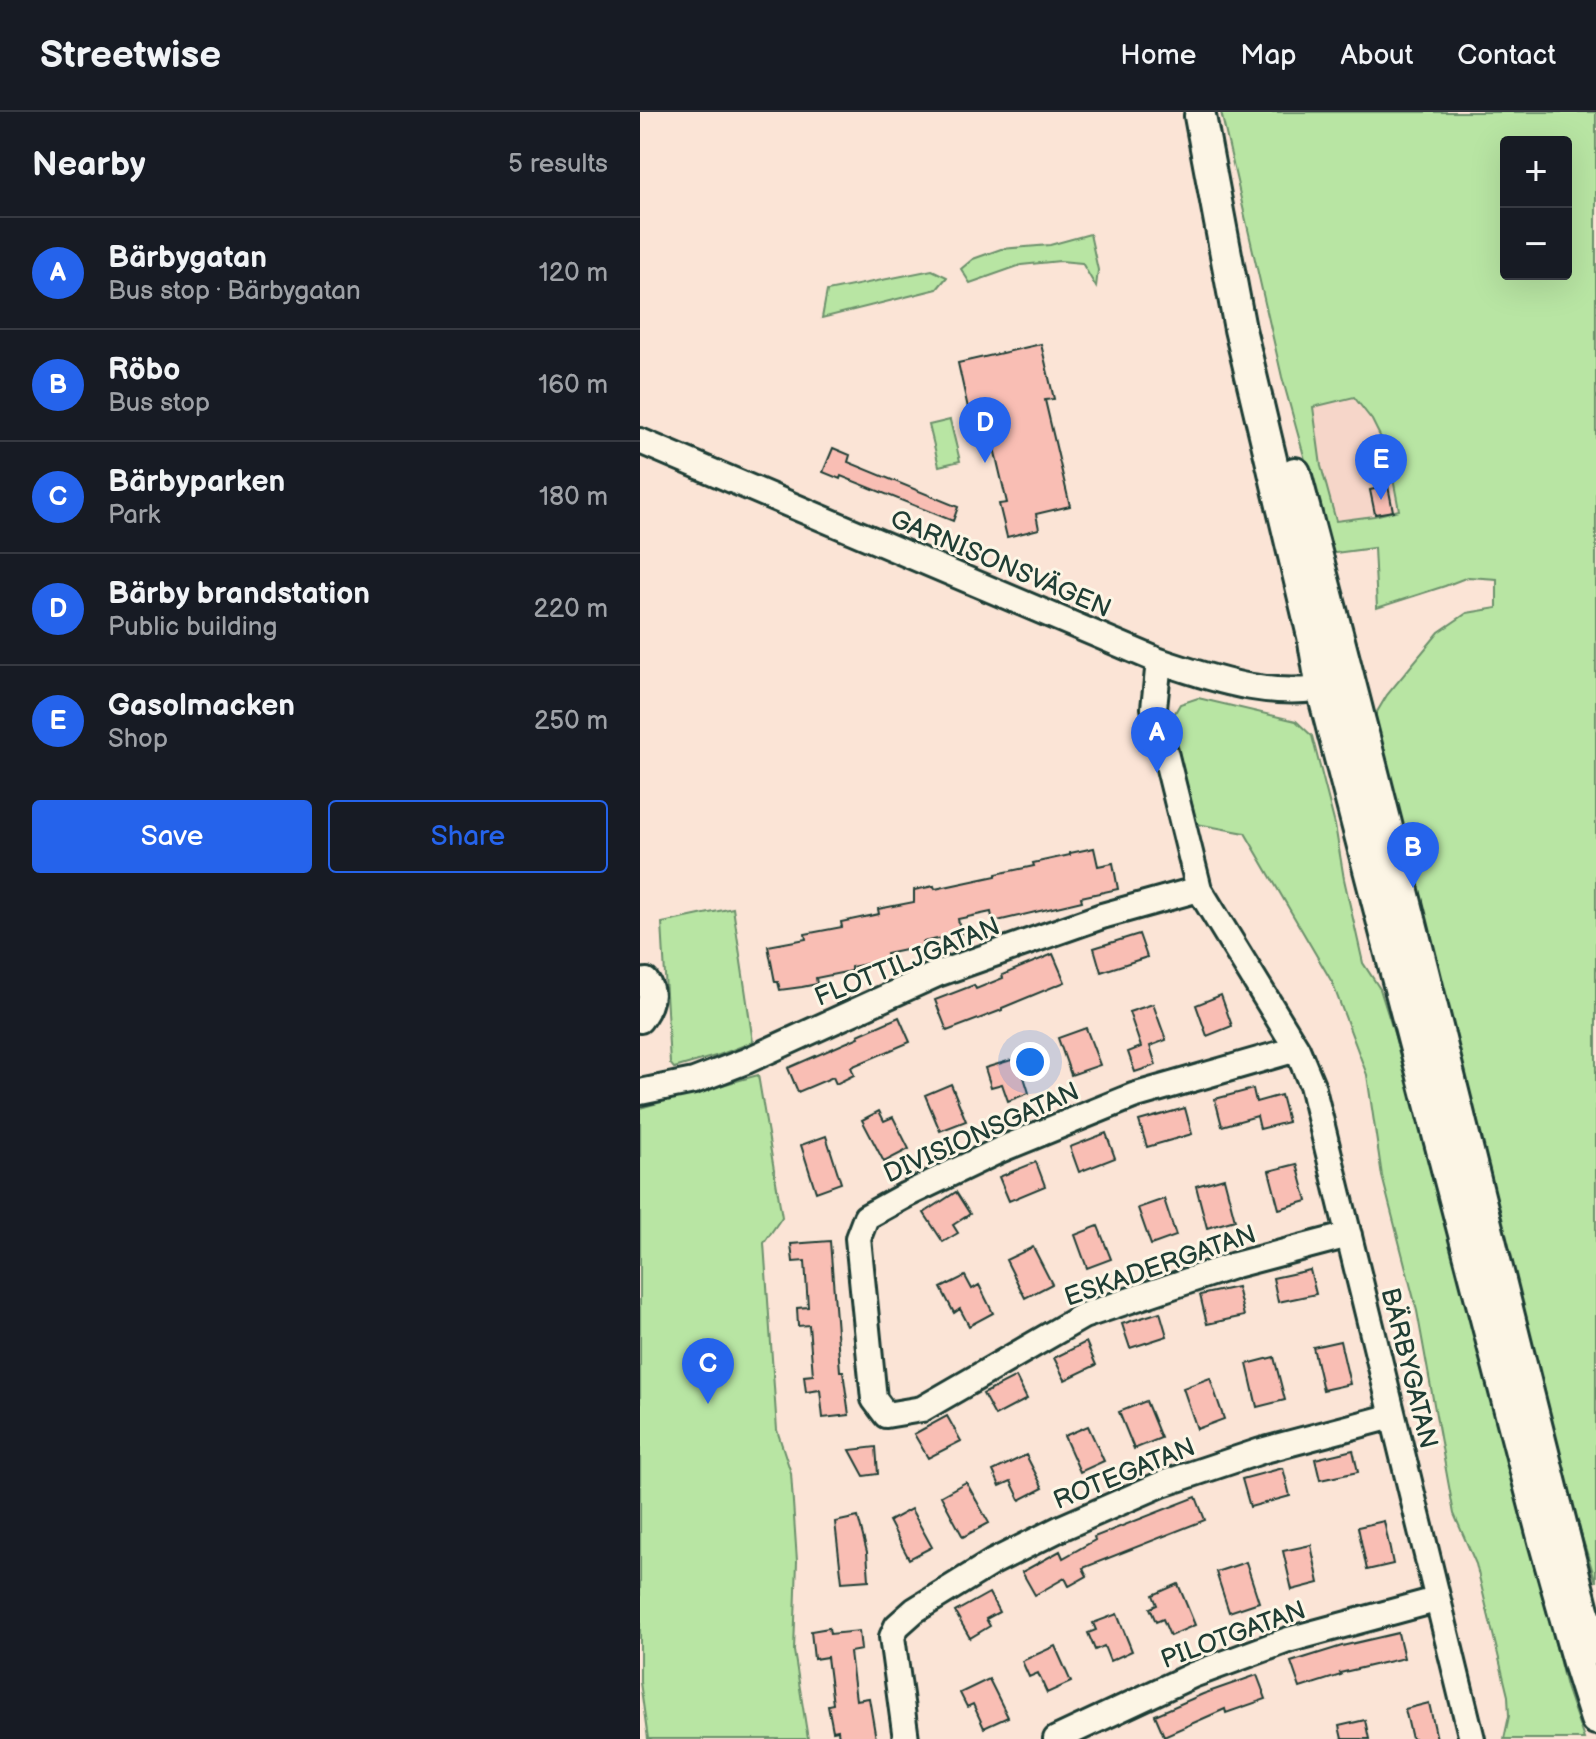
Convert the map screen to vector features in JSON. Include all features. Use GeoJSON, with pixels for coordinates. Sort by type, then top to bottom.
{"type":"FeatureCollection","features":[{"type":"Feature","properties":{"kind":"main road"},"geometry":{"type":"LineString","coordinates":[[1199,114],[1351,681],[1515,1345],[1583,1610],[1596,1649]]}},
{"type":"Feature","properties":{"kind":"main road"},"geometry":{"type":"LineString","coordinates":[[1199,114],[1240,329],[1313,636],[1322,689],[1544,1541],[1596,1719]]}},
{"type":"Feature","properties":{"kind":"street","name":"GARNISONSVÄGEN"},"geometry":{"type":"LineString","coordinates":[[640,441],[1159,661],[1222,681],[1265,690],[1322,689],[1351,681]]}},
{"type":"Feature","properties":{"kind":"street","name":"BÄRBYGATAN"},"geometry":{"type":"LineString","coordinates":[[1159,661],[1154,708],[1199,889],[1297,1049],[1312,1085],[1472,1739]]}},
{"type":"Feature","properties":{"kind":"street","name":"FLOTTILJGATAN"},"geometry":{"type":"LineString","coordinates":[[640,1092],[694,1081],[746,1061],[937,974],[1102,916],[1199,889]]}},
{"type":"Feature","properties":{"kind":"street"},"geometry":{"type":"LineString","coordinates":[[640,982],[646,981],[651,988],[650,1008],[640,1020]]}},
{"type":"Feature","properties":{"kind":"street","name":"DIVISIONSGATAN"},"geometry":{"type":"LineString","coordinates":[[874,1399],[858,1238],[866,1217],[1002,1149],[1133,1096],[1297,1049]]}},
{"type":"Feature","properties":{"kind":"street","name":"ESKADERGATAN"},"geometry":{"type":"LineString","coordinates":[[874,1399],[886,1415],[922,1409],[1083,1316],[1235,1265],[1349,1235]]}},
{"type":"Feature","properties":{"kind":"street","name":"ROTEGATAN"},"geometry":{"type":"LineString","coordinates":[[906,1739],[892,1637],[897,1626],[915,1610],[993,1562],[1162,1484],[1261,1451],[1393,1416]]}},
{"type":"Feature","properties":{"kind":"street","name":"PILOTGATAN"},"geometry":{"type":"LineString","coordinates":[[1056,1739],[1193,1675],[1288,1640],[1436,1600]]}},
{"type":"Feature","properties":{"kind":"shaded area"},"geometry":{"type":"Polygon","coordinates":[[[1354,397],[1372,420],[1388,452],[1399,511],[1336,521],[1321,466],[1313,407],[1354,397]]]}},
{"type":"Feature","properties":{"kind":"green space"},"geometry":{"type":"Polygon","coordinates":[[[1221,112],[1596,112],[1596,1582],[1546,1422],[1374,717],[1387,695],[1439,632],[1467,613],[1497,608],[1497,579],[1468,577],[1377,608],[1374,548],[1328,554],[1282,377],[1221,112]],[[1354,397],[1313,407],[1321,466],[1336,521],[1399,510],[1388,452],[1372,420],[1354,397]]]}},
{"type":"Feature","properties":{"kind":"green space"},"geometry":{"type":"Polygon","coordinates":[[[1090,234],[1098,270],[1096,287],[1082,263],[1060,261],[1021,265],[970,283],[961,269],[973,259],[1001,249],[1050,245],[1090,234]]]}},
{"type":"Feature","properties":{"kind":"green space"},"geometry":{"type":"Polygon","coordinates":[[[932,270],[947,277],[937,289],[822,318],[827,291],[932,270]]]}},
{"type":"Feature","properties":{"kind":"green space"},"geometry":{"type":"Polygon","coordinates":[[[950,420],[960,461],[939,466],[929,425],[950,420]]]}},
{"type":"Feature","properties":{"kind":"green space"},"geometry":{"type":"Polygon","coordinates":[[[1198,698],[1296,721],[1312,736],[1335,825],[1363,963],[1380,989],[1407,1074],[1499,1414],[1566,1687],[1584,1739],[1504,1739],[1509,1716],[1508,1696],[1476,1564],[1454,1514],[1417,1311],[1382,1176],[1367,1075],[1332,982],[1245,833],[1197,824],[1172,718],[1180,704],[1198,698]]]}},
{"type":"Feature","properties":{"kind":"green space"},"geometry":{"type":"Polygon","coordinates":[[[733,908],[753,1042],[674,1068],[670,1063],[662,923],[733,908]]]}},
{"type":"Feature","properties":{"kind":"green space"},"geometry":{"type":"Polygon","coordinates":[[[758,1075],[782,1217],[764,1243],[777,1430],[791,1473],[797,1561],[794,1651],[808,1739],[648,1739],[640,1682],[640,1108],[758,1075]]]}},
{"type":"Feature","properties":{"kind":"building"},"geometry":{"type":"Polygon","coordinates":[[[1041,344],[1054,399],[1045,400],[1070,506],[1036,514],[1039,529],[1007,537],[999,504],[1007,503],[986,414],[970,417],[958,363],[1041,344]]]}},
{"type":"Feature","properties":{"kind":"building"},"geometry":{"type":"Polygon","coordinates":[[[833,448],[850,455],[848,462],[958,507],[953,521],[841,476],[840,479],[823,472],[833,448]]]}},
{"type":"Feature","properties":{"kind":"building"},"geometry":{"type":"Polygon","coordinates":[[[1388,486],[1393,511],[1375,514],[1370,490],[1388,486]]]}},
{"type":"Feature","properties":{"kind":"building"},"geometry":{"type":"Polygon","coordinates":[[[1094,848],[1098,866],[1113,863],[1118,889],[1081,897],[1082,901],[993,922],[991,912],[958,919],[961,934],[886,954],[887,960],[851,967],[851,971],[816,978],[817,984],[780,990],[778,982],[775,982],[768,946],[806,939],[805,934],[842,927],[841,922],[879,914],[878,909],[914,902],[914,890],[934,886],[935,889],[996,876],[1094,848]]]}},
{"type":"Feature","properties":{"kind":"building"},"geometry":{"type":"Polygon","coordinates":[[[1139,934],[1147,957],[1101,972],[1094,948],[1139,934]]]}},
{"type":"Feature","properties":{"kind":"building"},"geometry":{"type":"Polygon","coordinates":[[[1053,954],[1065,982],[947,1031],[935,1000],[974,985],[976,989],[1053,954]]]}},
{"type":"Feature","properties":{"kind":"building"},"geometry":{"type":"Polygon","coordinates":[[[1221,995],[1232,1026],[1207,1036],[1196,1005],[1221,995]]]}},
{"type":"Feature","properties":{"kind":"building"},"geometry":{"type":"Polygon","coordinates":[[[1153,1004],[1166,1040],[1150,1046],[1156,1065],[1135,1072],[1128,1052],[1141,1047],[1129,1012],[1153,1004]]]}},
{"type":"Feature","properties":{"kind":"building"},"geometry":{"type":"Polygon","coordinates":[[[899,1017],[910,1042],[851,1067],[854,1075],[836,1084],[833,1077],[798,1092],[788,1068],[899,1017]]]}},
{"type":"Feature","properties":{"kind":"building"},"geometry":{"type":"Polygon","coordinates":[[[1086,1028],[1100,1065],[1071,1075],[1058,1038],[1086,1028]]]}},
{"type":"Feature","properties":{"kind":"building"},"geometry":{"type":"Polygon","coordinates":[[[1018,1058],[1029,1093],[1008,1101],[1002,1084],[991,1087],[985,1068],[1018,1058]]]}},
{"type":"Feature","properties":{"kind":"building"},"geometry":{"type":"Polygon","coordinates":[[[951,1084],[966,1121],[940,1131],[925,1095],[951,1084]]]}},
{"type":"Feature","properties":{"kind":"building"},"geometry":{"type":"Polygon","coordinates":[[[1253,1089],[1256,1102],[1281,1095],[1288,1122],[1260,1129],[1257,1116],[1222,1126],[1215,1099],[1253,1089]]]}},
{"type":"Feature","properties":{"kind":"building"},"geometry":{"type":"Polygon","coordinates":[[[1185,1108],[1192,1134],[1147,1147],[1139,1121],[1185,1108]]]}},
{"type":"Feature","properties":{"kind":"building"},"geometry":{"type":"Polygon","coordinates":[[[879,1111],[884,1121],[893,1117],[909,1149],[884,1162],[862,1120],[879,1111]]]}},
{"type":"Feature","properties":{"kind":"building"},"geometry":{"type":"Polygon","coordinates":[[[1106,1133],[1115,1158],[1079,1172],[1070,1147],[1106,1133]]]}},
{"type":"Feature","properties":{"kind":"building"},"geometry":{"type":"Polygon","coordinates":[[[826,1136],[841,1183],[816,1192],[801,1145],[826,1136]]]}},
{"type":"Feature","properties":{"kind":"building"},"geometry":{"type":"Polygon","coordinates":[[[1036,1162],[1045,1186],[1009,1201],[999,1177],[1036,1162]]]}},
{"type":"Feature","properties":{"kind":"building"},"geometry":{"type":"Polygon","coordinates":[[[1297,1164],[1307,1201],[1279,1209],[1269,1171],[1297,1164]]]}},
{"type":"Feature","properties":{"kind":"building"},"geometry":{"type":"Polygon","coordinates":[[[1224,1178],[1235,1220],[1207,1228],[1196,1186],[1224,1178]]]}},
{"type":"Feature","properties":{"kind":"building"},"geometry":{"type":"Polygon","coordinates":[[[956,1192],[970,1214],[953,1225],[958,1233],[943,1242],[924,1213],[956,1192]]]}},
{"type":"Feature","properties":{"kind":"building"},"geometry":{"type":"Polygon","coordinates":[[[1164,1199],[1176,1236],[1151,1245],[1138,1208],[1164,1199]]]}},
{"type":"Feature","properties":{"kind":"building"},"geometry":{"type":"Polygon","coordinates":[[[1098,1226],[1111,1259],[1087,1268],[1075,1235],[1098,1226]]]}},
{"type":"Feature","properties":{"kind":"building"},"geometry":{"type":"Polygon","coordinates":[[[830,1241],[840,1371],[843,1371],[849,1415],[823,1418],[820,1390],[806,1392],[804,1376],[813,1375],[809,1325],[798,1326],[797,1308],[808,1307],[805,1261],[793,1262],[791,1244],[830,1241]]]}},
{"type":"Feature","properties":{"kind":"building"},"geometry":{"type":"Polygon","coordinates":[[[1033,1247],[1052,1284],[1025,1298],[1006,1260],[1033,1247]]]}},
{"type":"Feature","properties":{"kind":"building"},"geometry":{"type":"Polygon","coordinates":[[[1310,1270],[1316,1294],[1278,1302],[1273,1278],[1310,1270]]]}},
{"type":"Feature","properties":{"kind":"building"},"geometry":{"type":"Polygon","coordinates":[[[965,1276],[972,1289],[979,1285],[993,1313],[969,1326],[960,1309],[954,1313],[941,1288],[965,1276]]]}},
{"type":"Feature","properties":{"kind":"building"},"geometry":{"type":"Polygon","coordinates":[[[1237,1287],[1244,1316],[1207,1324],[1200,1295],[1237,1287]]]}},
{"type":"Feature","properties":{"kind":"building"},"geometry":{"type":"Polygon","coordinates":[[[1160,1312],[1167,1336],[1130,1348],[1122,1324],[1160,1312]]]}},
{"type":"Feature","properties":{"kind":"building"},"geometry":{"type":"Polygon","coordinates":[[[1340,1341],[1350,1384],[1323,1390],[1313,1347],[1340,1341]]]}},
{"type":"Feature","properties":{"kind":"building"},"geometry":{"type":"Polygon","coordinates":[[[1086,1342],[1096,1365],[1065,1380],[1054,1358],[1086,1342]]]}},
{"type":"Feature","properties":{"kind":"building"},"geometry":{"type":"Polygon","coordinates":[[[1274,1357],[1285,1400],[1257,1407],[1247,1364],[1274,1357]]]}},
{"type":"Feature","properties":{"kind":"building"},"geometry":{"type":"Polygon","coordinates":[[[1016,1377],[1027,1399],[995,1416],[983,1394],[1016,1377]]]}},
{"type":"Feature","properties":{"kind":"building"},"geometry":{"type":"Polygon","coordinates":[[[1210,1378],[1224,1419],[1197,1429],[1183,1388],[1210,1378]]]}},
{"type":"Feature","properties":{"kind":"building"},"geometry":{"type":"Polygon","coordinates":[[[1146,1401],[1161,1438],[1134,1449],[1119,1412],[1146,1401]]]}},
{"type":"Feature","properties":{"kind":"building"},"geometry":{"type":"Polygon","coordinates":[[[947,1416],[961,1441],[928,1458],[914,1434],[947,1416]]]}},
{"type":"Feature","properties":{"kind":"building"},"geometry":{"type":"Polygon","coordinates":[[[1088,1426],[1104,1461],[1080,1472],[1064,1436],[1088,1426]]]}},
{"type":"Feature","properties":{"kind":"building"},"geometry":{"type":"Polygon","coordinates":[[[876,1447],[878,1474],[864,1476],[850,1450],[876,1447]]]}},
{"type":"Feature","properties":{"kind":"building"},"geometry":{"type":"Polygon","coordinates":[[[1353,1450],[1358,1472],[1320,1480],[1315,1459],[1353,1450]]]}},
{"type":"Feature","properties":{"kind":"building"},"geometry":{"type":"Polygon","coordinates":[[[1026,1455],[1043,1488],[1020,1500],[1011,1481],[1000,1486],[993,1471],[1026,1455]]]}},
{"type":"Feature","properties":{"kind":"building"},"geometry":{"type":"Polygon","coordinates":[[[1283,1468],[1290,1496],[1250,1507],[1242,1479],[1283,1468]]]}},
{"type":"Feature","properties":{"kind":"building"},"geometry":{"type":"Polygon","coordinates":[[[966,1482],[989,1523],[963,1537],[941,1496],[966,1482]]]}},
{"type":"Feature","properties":{"kind":"building"},"geometry":{"type":"Polygon","coordinates":[[[1196,1497],[1205,1520],[1083,1568],[1087,1576],[1069,1586],[1065,1578],[1035,1595],[1022,1572],[1060,1551],[1063,1558],[1095,1540],[1094,1537],[1196,1497]]]}},
{"type":"Feature","properties":{"kind":"building"},"geometry":{"type":"Polygon","coordinates":[[[911,1509],[932,1547],[909,1559],[889,1521],[911,1509]]]}},
{"type":"Feature","properties":{"kind":"building"},"geometry":{"type":"Polygon","coordinates":[[[858,1517],[867,1552],[869,1580],[842,1582],[835,1522],[858,1517]]]}},
{"type":"Feature","properties":{"kind":"building"},"geometry":{"type":"Polygon","coordinates":[[[1384,1521],[1393,1564],[1367,1570],[1358,1527],[1384,1521]]]}},
{"type":"Feature","properties":{"kind":"building"},"geometry":{"type":"Polygon","coordinates":[[[1311,1545],[1319,1583],[1292,1590],[1283,1551],[1311,1545]]]}},
{"type":"Feature","properties":{"kind":"building"},"geometry":{"type":"Polygon","coordinates":[[[1246,1562],[1259,1602],[1229,1612],[1216,1572],[1246,1562]]]}},
{"type":"Feature","properties":{"kind":"building"},"geometry":{"type":"Polygon","coordinates":[[[1178,1584],[1195,1625],[1170,1636],[1163,1619],[1156,1622],[1150,1608],[1157,1605],[1153,1595],[1178,1584]]]}},
{"type":"Feature","properties":{"kind":"building"},"geometry":{"type":"Polygon","coordinates":[[[989,1593],[999,1612],[986,1619],[990,1626],[970,1638],[955,1612],[989,1593]]]}},
{"type":"Feature","properties":{"kind":"building"},"geometry":{"type":"Polygon","coordinates":[[[1117,1614],[1132,1651],[1110,1661],[1104,1646],[1095,1650],[1088,1633],[1096,1630],[1093,1623],[1117,1614]]]}},
{"type":"Feature","properties":{"kind":"building"},"geometry":{"type":"Polygon","coordinates":[[[829,1628],[830,1634],[859,1631],[861,1650],[850,1652],[856,1700],[869,1698],[876,1739],[839,1739],[838,1730],[833,1731],[828,1705],[833,1704],[827,1657],[814,1659],[811,1631],[829,1628]]]}},
{"type":"Feature","properties":{"kind":"building"},"geometry":{"type":"Polygon","coordinates":[[[1398,1633],[1404,1658],[1340,1673],[1300,1688],[1291,1662],[1398,1633]]]}},
{"type":"Feature","properties":{"kind":"building"},"geometry":{"type":"Polygon","coordinates":[[[1055,1646],[1071,1682],[1047,1693],[1038,1673],[1029,1677],[1022,1661],[1055,1646]]]}},
{"type":"Feature","properties":{"kind":"building"},"geometry":{"type":"Polygon","coordinates":[[[1257,1675],[1266,1699],[1226,1713],[1225,1709],[1164,1736],[1155,1715],[1257,1675]]]}},
{"type":"Feature","properties":{"kind":"building"},"geometry":{"type":"Polygon","coordinates":[[[989,1679],[1008,1717],[984,1728],[973,1704],[967,1707],[960,1693],[989,1679]]]}},
{"type":"Feature","properties":{"kind":"building"},"geometry":{"type":"Polygon","coordinates":[[[1429,1703],[1437,1739],[1412,1739],[1405,1709],[1429,1703]]]}},
{"type":"Feature","properties":{"kind":"building"},"geometry":{"type":"Polygon","coordinates":[[[1365,1720],[1369,1739],[1342,1739],[1339,1726],[1365,1720]]]}},
{"type":"Feature","properties":{"kind":"place","name":"Bärby brandstation"},"geometry":{"type":"Point","coordinates":[985,463]}},
{"type":"Feature","properties":{"kind":"place","name":"Gasolmacken"},"geometry":{"type":"Point","coordinates":[1381,500]}},
{"type":"Feature","properties":{"kind":"place","name":"Bärbygatan"},"geometry":{"type":"Point","coordinates":[1157,773]}},
{"type":"Feature","properties":{"kind":"place","name":"Röbo"},"geometry":{"type":"Point","coordinates":[1413,888]}},
{"type":"Feature","properties":{"kind":"place","name":"Bärbyparken"},"geometry":{"type":"Point","coordinates":[708,1404]}}]}
